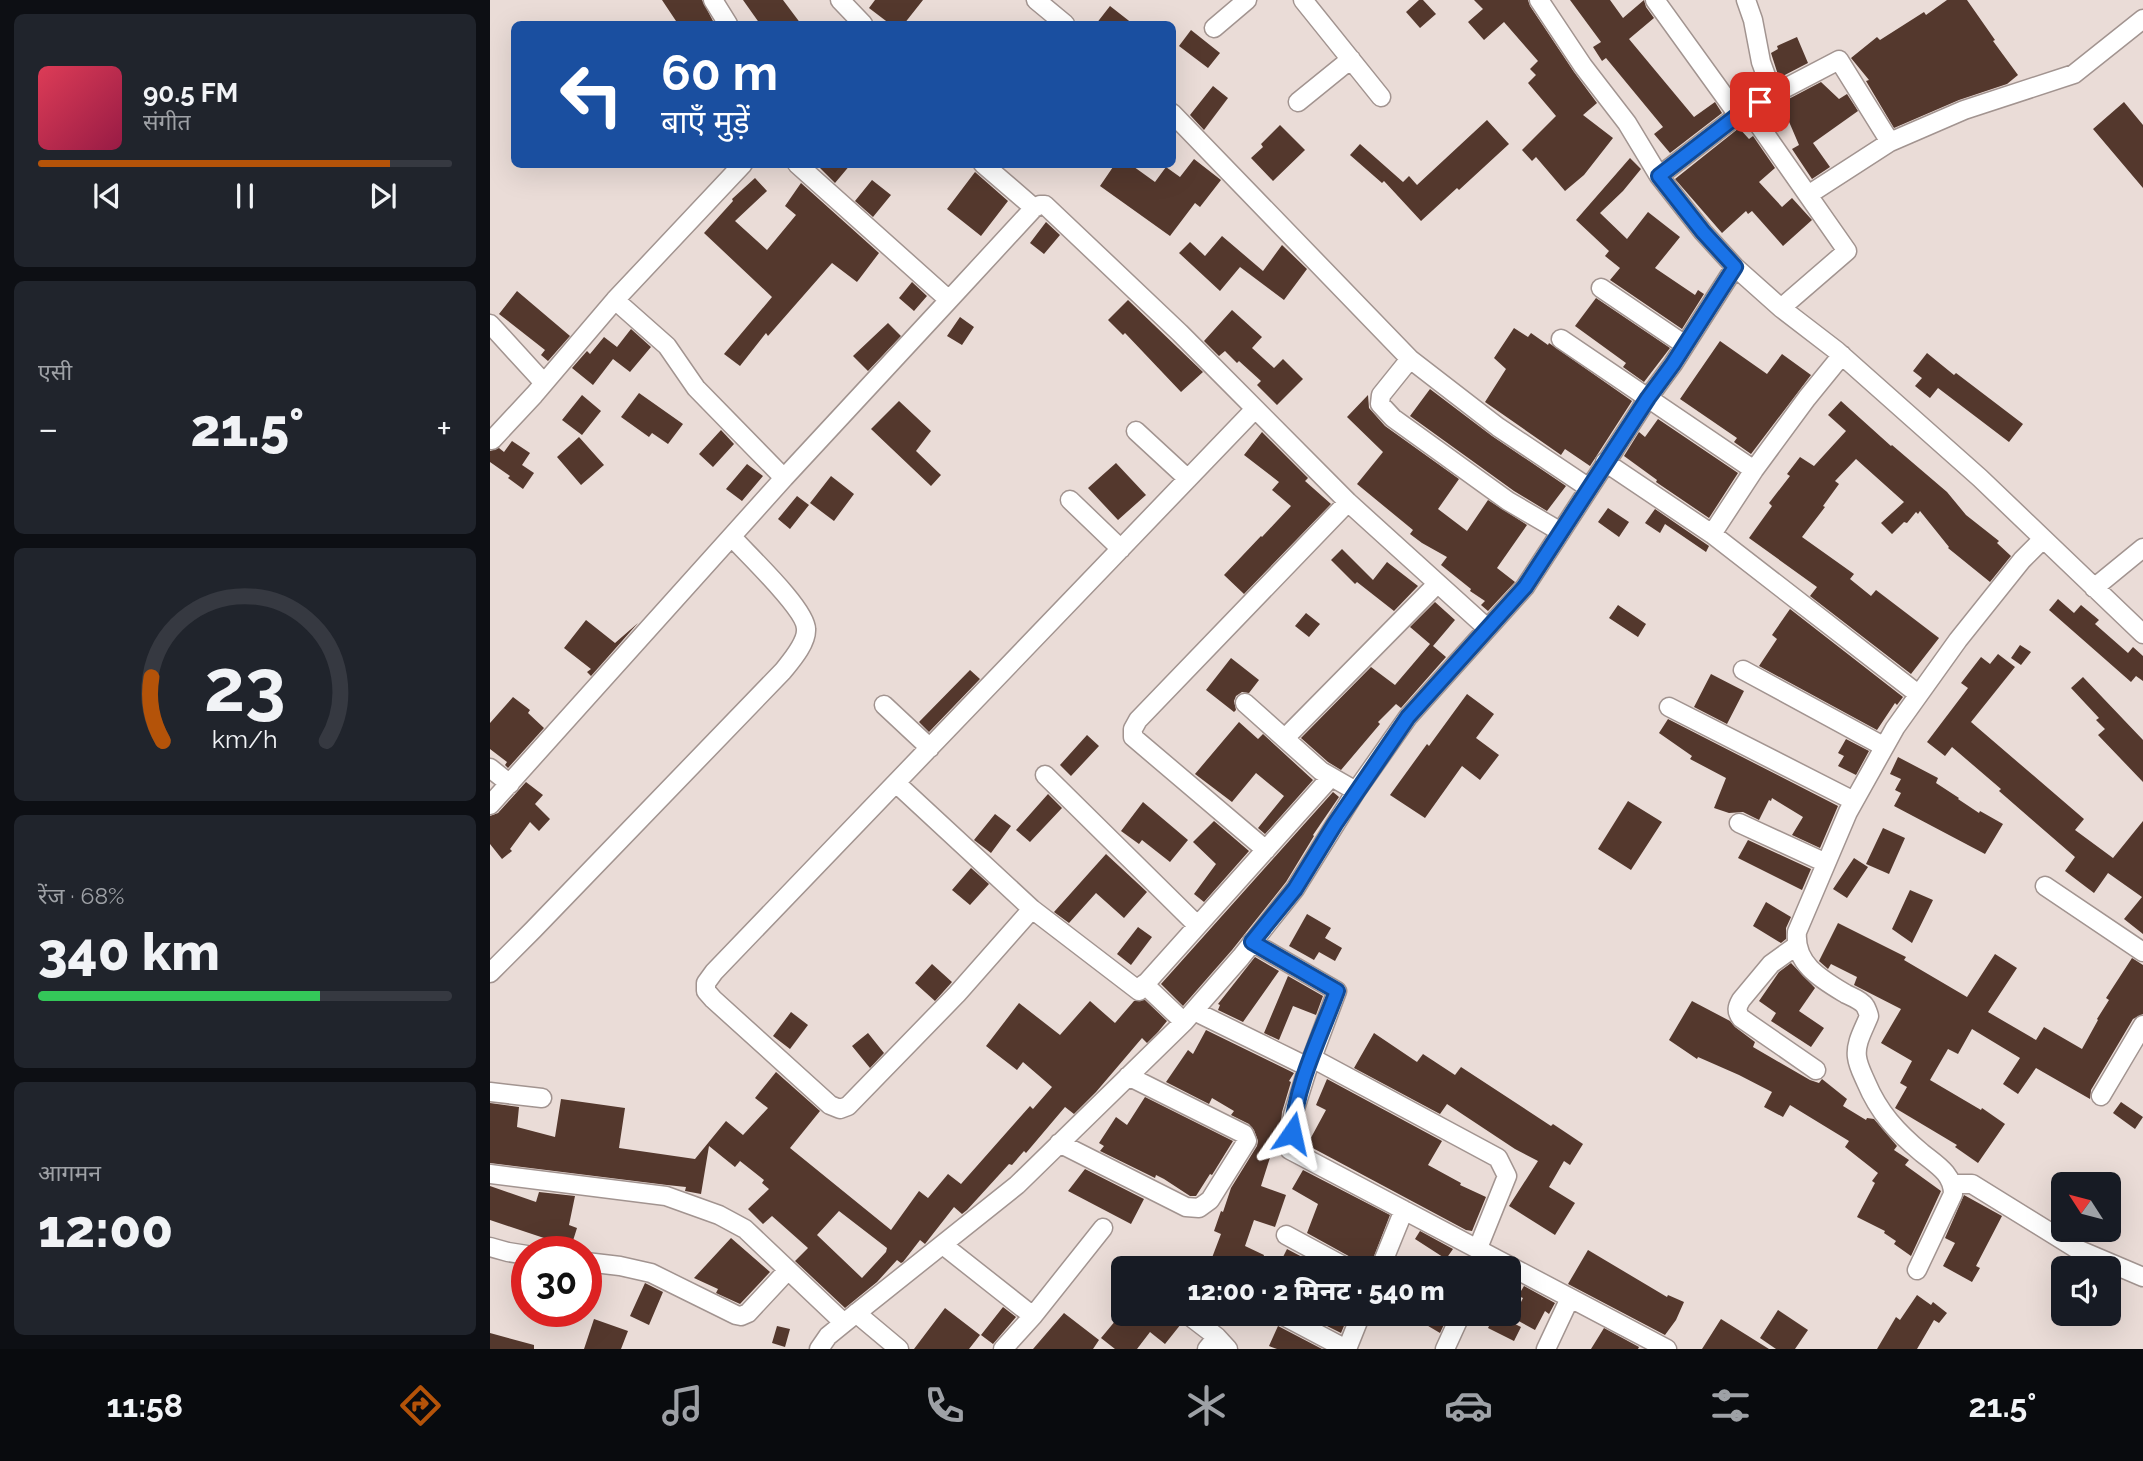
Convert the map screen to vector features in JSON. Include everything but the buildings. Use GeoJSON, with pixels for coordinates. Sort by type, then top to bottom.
{"type":"FeatureCollection","features":[{"type":"Feature","properties":{"kind":"street"},"geometry":{"type":"LineString","coordinates":[[713,0],[725,21]]}},
{"type":"Feature","properties":{"kind":"street"},"geometry":{"type":"LineString","coordinates":[[841,0],[860,21]]}},
{"type":"Feature","properties":{"kind":"street"},"geometry":{"type":"LineString","coordinates":[[1037,0],[1062,21]]}},
{"type":"Feature","properties":{"kind":"street"},"geometry":{"type":"LineString","coordinates":[[1214,28],[1247,0]]}},
{"type":"Feature","properties":{"kind":"street"},"geometry":{"type":"LineString","coordinates":[[1303,0],[1381,97]]}},
{"type":"Feature","properties":{"kind":"street"},"geometry":{"type":"LineString","coordinates":[[1539,0],[1583,66],[1627,123],[1659,176],[1703,232],[1735,267],[1781,308],[1842,355],[1980,478],[2143,634]]}},
{"type":"Feature","properties":{"kind":"street"},"geometry":{"type":"LineString","coordinates":[[1655,0],[1808,195],[1847,251],[1781,308]]}},
{"type":"Feature","properties":{"kind":"street"},"geometry":{"type":"LineString","coordinates":[[1746,0],[1753,20],[1761,62],[1773,95]]}},
{"type":"Feature","properties":{"kind":"street"},"geometry":{"type":"LineString","coordinates":[[1808,195],[1890,142],[1964,110],[2074,74],[2143,19]]}},
{"type":"Feature","properties":{"kind":"street"},"geometry":{"type":"LineString","coordinates":[[1298,102],[1351,59]]}},
{"type":"Feature","properties":{"kind":"street"},"geometry":{"type":"LineString","coordinates":[[1659,176],[1743,112],[1839,60],[1890,142]]}},
{"type":"Feature","properties":{"kind":"street"},"geometry":{"type":"LineString","coordinates":[[1176,117],[1410,359],[1498,427],[1589,488]]}},
{"type":"Feature","properties":{"kind":"street"},"geometry":{"type":"LineString","coordinates":[[490,438],[492,440],[615,300],[739,168]]}},
{"type":"Feature","properties":{"kind":"street"},"geometry":{"type":"LineString","coordinates":[[801,168],[949,300]]}},
{"type":"Feature","properties":{"kind":"street"},"geometry":{"type":"LineString","coordinates":[[988,168],[1034,208]]}},
{"type":"Feature","properties":{"kind":"street"},"geometry":{"type":"LineString","coordinates":[[490,805],[784,478],[1034,208],[1040,205],[1053,210],[1348,502],[1487,628]]}},
{"type":"Feature","properties":{"kind":"street"},"geometry":{"type":"LineString","coordinates":[[819,1349],[828,1336],[1017,1185],[1189,1016],[1241,957],[1295,889],[1356,791],[1408,717],[1525,587],[1735,267]]}},
{"type":"Feature","properties":{"kind":"street"},"geometry":{"type":"LineString","coordinates":[[1601,288],[1685,345]]}},
{"type":"Feature","properties":{"kind":"street"},"geometry":{"type":"LineString","coordinates":[[615,300],[667,346],[696,388],[784,478]]}},
{"type":"Feature","properties":{"kind":"street"},"geometry":{"type":"LineString","coordinates":[[490,324],[544,383]]}},
{"type":"Feature","properties":{"kind":"street"},"geometry":{"type":"LineString","coordinates":[[1561,339],[1754,470]]}},
{"type":"Feature","properties":{"kind":"street"},"geometry":{"type":"LineString","coordinates":[[1712,534],[1754,470],[1842,355]]}},
{"type":"Feature","properties":{"kind":"street"},"geometry":{"type":"LineString","coordinates":[[1410,359],[1381,395],[1380,404],[1393,418],[1508,501],[1561,532]]}},
{"type":"Feature","properties":{"kind":"street"},"geometry":{"type":"LineString","coordinates":[[1032,909],[957,994],[848,1106],[840,1109],[830,1105],[706,991],[706,983],[714,972],[1255,409]]}},
{"type":"Feature","properties":{"kind":"street"},"geometry":{"type":"LineString","coordinates":[[1136,432],[1188,478]]}},
{"type":"Feature","properties":{"kind":"street"},"geometry":{"type":"LineString","coordinates":[[1605,463],[1712,534],[1918,694]]}},
{"type":"Feature","properties":{"kind":"street"},"geometry":{"type":"LineString","coordinates":[[1070,500],[1121,549]]}},
{"type":"Feature","properties":{"kind":"street"},"geometry":{"type":"LineString","coordinates":[[1266,850],[1133,737],[1133,729],[1138,720],[1348,502]]}},
{"type":"Feature","properties":{"kind":"street"},"geometry":{"type":"LineString","coordinates":[[490,973],[783,671],[798,652],[807,629],[800,610],[732,537]]}},
{"type":"Feature","properties":{"kind":"street"},"geometry":{"type":"LineString","coordinates":[[1917,1270],[1953,1194],[1953,1184],[1949,1176],[1905,1138],[1875,1104],[1856,1056],[1869,1016],[1866,1006],[1810,969],[1796,946],[1797,932],[1854,801],[1883,747],[1958,639],[2022,560],[2043,539]]}},
{"type":"Feature","properties":{"kind":"street"},"geometry":{"type":"LineString","coordinates":[[2094,588],[2143,548]]}},
{"type":"Feature","properties":{"kind":"street"},"geometry":{"type":"LineString","coordinates":[[1285,738],[1437,584]]}},
{"type":"Feature","properties":{"kind":"street"},"geometry":{"type":"LineString","coordinates":[[1743,670],[1883,747]]}},
{"type":"Feature","properties":{"kind":"street"},"geometry":{"type":"LineString","coordinates":[[1245,703],[1321,771],[1356,791]]}},
{"type":"Feature","properties":{"kind":"street"},"geometry":{"type":"LineString","coordinates":[[884,705],[930,748]]}},
{"type":"Feature","properties":{"kind":"street"},"geometry":{"type":"LineString","coordinates":[[1670,707],[1854,801]]}},
{"type":"Feature","properties":{"kind":"street"},"geometry":{"type":"LineString","coordinates":[[490,768],[510,785]]}},
{"type":"Feature","properties":{"kind":"street"},"geometry":{"type":"LineString","coordinates":[[1045,775],[1198,925]]}},
{"type":"Feature","properties":{"kind":"street"},"geometry":{"type":"LineString","coordinates":[[896,783],[1032,909],[1139,991],[1331,777]]}},
{"type":"Feature","properties":{"kind":"street"},"geometry":{"type":"LineString","coordinates":[[1739,823],[1826,863]]}},
{"type":"Feature","properties":{"kind":"street"},"geometry":{"type":"LineString","coordinates":[[2045,886],[2143,952]]}},
{"type":"Feature","properties":{"kind":"street"},"geometry":{"type":"LineString","coordinates":[[1252,942],[1337,991],[1293,1115],[1290,1150],[1404,1210],[1481,1256]]}},
{"type":"Feature","properties":{"kind":"street"},"geometry":{"type":"LineString","coordinates":[[1796,946],[1771,964],[1741,1000],[1737,1013],[1816,1070]]}},
{"type":"Feature","properties":{"kind":"street"},"geometry":{"type":"LineString","coordinates":[[1144,984],[1189,1016],[1310,1063],[1498,1158],[1507,1176],[1483,1256]]}},
{"type":"Feature","properties":{"kind":"street"},"geometry":{"type":"LineString","coordinates":[[2101,1096],[2143,1025]]}},
{"type":"Feature","properties":{"kind":"street"},"geometry":{"type":"LineString","coordinates":[[1059,1143],[1186,1207],[1199,1208],[1210,1200],[1247,1141],[1246,1137],[1128,1076]]}},
{"type":"Feature","properties":{"kind":"street"},"geometry":{"type":"LineString","coordinates":[[490,1092],[542,1098]]}},
{"type":"Feature","properties":{"kind":"street"},"geometry":{"type":"LineString","coordinates":[[490,1174],[666,1196],[719,1215],[745,1229],[788,1270],[850,1318],[899,1349]]}},
{"type":"Feature","properties":{"kind":"street"},"geometry":{"type":"LineString","coordinates":[[1953,1184],[1972,1184],[2077,1249],[2143,1277]]}},
{"type":"Feature","properties":{"kind":"street"},"geometry":{"type":"LineString","coordinates":[[1385,1256],[1404,1210]]}},
{"type":"Feature","properties":{"kind":"street"},"geometry":{"type":"LineString","coordinates":[[1003,1349],[1102,1228]]}},
{"type":"Feature","properties":{"kind":"street"},"geometry":{"type":"LineString","coordinates":[[1286,1235],[1325,1256]]}},
{"type":"Feature","properties":{"kind":"street"},"geometry":{"type":"LineString","coordinates":[[943,1245],[1032,1316]]}},
{"type":"Feature","properties":{"kind":"street"},"geometry":{"type":"LineString","coordinates":[[490,1247],[511,1252]]}},
{"type":"Feature","properties":{"kind":"street"},"geometry":{"type":"LineString","coordinates":[[602,1265],[651,1273],[741,1316],[748,1313],[788,1270]]}},
{"type":"Feature","properties":{"kind":"street"},"geometry":{"type":"LineString","coordinates":[[1521,1275],[1660,1347]]}},
{"type":"Feature","properties":{"kind":"street"},"geometry":{"type":"LineString","coordinates":[[1546,1349],[1570,1298]]}},
{"type":"Feature","properties":{"kind":"street"},"geometry":{"type":"LineString","coordinates":[[1199,1326],[1217,1345]]}},
{"type":"Feature","properties":{"kind":"street"},"geometry":{"type":"LineString","coordinates":[[1303,1326],[1347,1349],[1356,1326]]}},
{"type":"Feature","properties":{"kind":"street"},"geometry":{"type":"LineString","coordinates":[[1445,1349],[1456,1326]]}},
{"type":"Feature","properties":{"kind":"route"},"geometry":{"type":"LineString","coordinates":[[1292,1133],[1293,1115],[1308,1067],[1337,991],[1252,942],[1295,889],[1356,791],[1408,717],[1525,587],[1735,267],[1703,232],[1659,176],[1747,108],[1760,102]]}}]}
